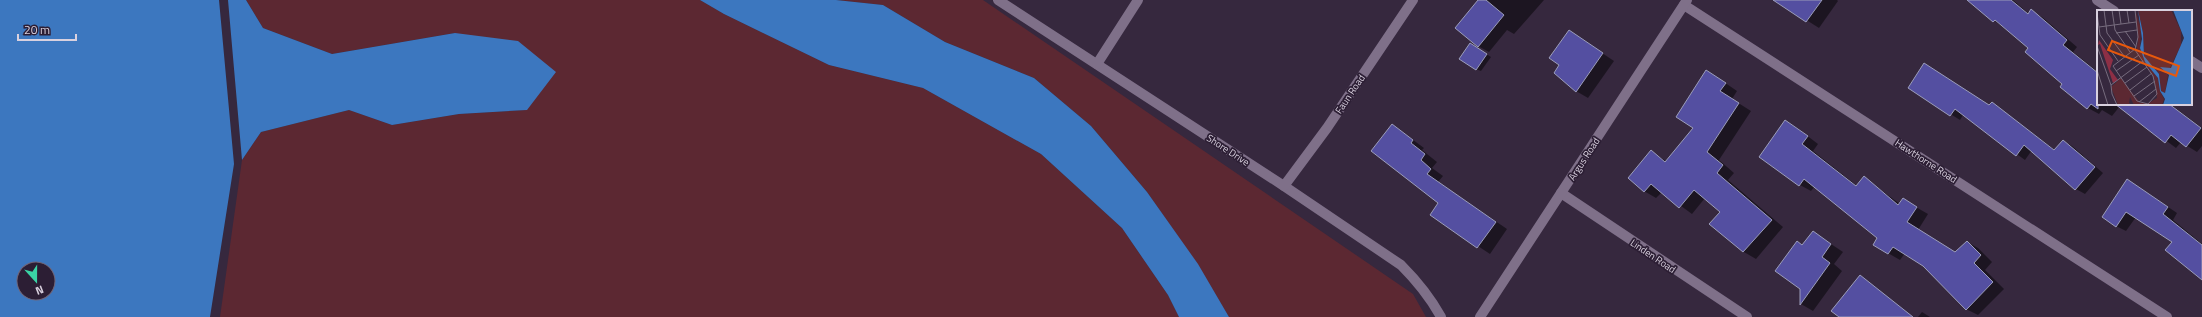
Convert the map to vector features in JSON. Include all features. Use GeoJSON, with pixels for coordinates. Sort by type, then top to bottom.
{"type":"FeatureCollection","features":[{"type":"Feature","properties":{"kind":"street","name":"Shore Drive"},"geometry":{"type":"LineString","coordinates":[[998,0],[1284,186],[1401,265],[1415,279],[1433,302],[1441,317]]}},
{"type":"Feature","properties":{"kind":"street"},"geometry":{"type":"LineString","coordinates":[[1097,64],[1138,0]]}},
{"type":"Feature","properties":{"kind":"street","name":"Faun Road"},"geometry":{"type":"LineString","coordinates":[[1284,186],[1327,128],[1413,0]]}},
{"type":"Feature","properties":{"kind":"street"},"geometry":{"type":"LineString","coordinates":[[2097,0],[2112,10]]}},
{"type":"Feature","properties":{"kind":"street","name":"Argus Road"},"geometry":{"type":"LineString","coordinates":[[1480,317],[1686,2]]}},
{"type":"Feature","properties":{"kind":"street","name":"Hawthorne Road"},"geometry":{"type":"LineString","coordinates":[[1686,2],[2167,317]]}},
{"type":"Feature","properties":{"kind":"street"},"geometry":{"type":"LineString","coordinates":[[2192,62],[2202,68]]}},
{"type":"Feature","properties":{"kind":"street","name":"Linden Road"},"geometry":{"type":"LineString","coordinates":[[1561,193],[1746,317]]}},
{"type":"Feature","properties":{"kind":"shaded area"},"geometry":{"type":"Polygon","coordinates":[[[246,0],[700,0],[724,14],[829,65],[923,88],[1041,154],[1122,228],[1168,295],[1179,317],[220,317],[242,160],[261,132],[349,110],[392,125],[459,114],[526,110],[455,33],[332,54],[263,28],[246,0]]]}},
{"type":"Feature","properties":{"kind":"shaded area"},"geometry":{"type":"Polygon","coordinates":[[[836,0],[983,0],[1413,294],[1426,317],[1229,317],[1197,264],[1147,192],[1091,126],[1034,78],[945,42],[883,5],[836,0]]]}},
{"type":"Feature","properties":{"kind":"water"},"geometry":{"type":"Polygon","coordinates":[[[0,0],[219,0],[234,164],[210,317],[0,317],[0,0]]]}},
{"type":"Feature","properties":{"kind":"water"},"geometry":{"type":"Polygon","coordinates":[[[228,0],[246,0],[263,28],[332,54],[455,33],[518,41],[556,72],[527,110],[459,114],[392,125],[349,110],[261,132],[242,160],[228,0]]]}},
{"type":"Feature","properties":{"kind":"water"},"geometry":{"type":"Polygon","coordinates":[[[700,0],[836,0],[883,5],[945,42],[1034,78],[1091,126],[1147,192],[1198,264],[1229,317],[1179,317],[1168,295],[1122,228],[1041,154],[923,88],[829,65],[724,14],[700,0]]]}},
{"type":"Feature","properties":{"kind":"building"},"geometry":{"type":"Polygon","coordinates":[[[1478,0],[1486,0],[1504,15],[1478,47],[1455,28],[1478,0]]]}},
{"type":"Feature","properties":{"kind":"building"},"geometry":{"type":"Polygon","coordinates":[[[1773,0],[1822,0],[1806,22],[1773,0]]]}},
{"type":"Feature","properties":{"kind":"building"},"geometry":{"type":"Polygon","coordinates":[[[1967,0],[2011,0],[2028,14],[2031,9],[2067,40],[2063,45],[2097,72],[2098,109],[2091,104],[2087,109],[2060,87],[2062,84],[2025,52],[2028,48],[1995,20],[1993,22],[1967,0]]]}},
{"type":"Feature","properties":{"kind":"building"},"geometry":{"type":"Polygon","coordinates":[[[1569,30],[1603,53],[1576,92],[1554,73],[1559,65],[1549,58],[1569,30]]]}},
{"type":"Feature","properties":{"kind":"building"},"geometry":{"type":"Polygon","coordinates":[[[1470,43],[1487,54],[1476,70],[1459,59],[1470,43]]]}},
{"type":"Feature","properties":{"kind":"building"},"geometry":{"type":"Polygon","coordinates":[[[1924,63],[1989,105],[1992,102],[2054,150],[2063,140],[2095,167],[2075,190],[2024,145],[2016,156],[1955,109],[1950,116],[1908,88],[1924,63]]]}},
{"type":"Feature","properties":{"kind":"building"},"geometry":{"type":"Polygon","coordinates":[[[1706,70],[1726,83],[1720,91],[1739,103],[1707,152],[1723,165],[1717,173],[1772,220],[1743,252],[1709,224],[1720,212],[1694,190],[1679,208],[1651,184],[1644,192],[1628,178],[1651,150],[1665,162],[1693,128],[1676,117],[1706,70]]]}},
{"type":"Feature","properties":{"kind":"building"},"geometry":{"type":"Polygon","coordinates":[[[2116,105],[2170,105],[2201,128],[2186,147],[2171,135],[2165,143],[2116,105]]]}},
{"type":"Feature","properties":{"kind":"building"},"geometry":{"type":"Polygon","coordinates":[[[1785,120],[1808,136],[1802,144],[1856,186],[1864,176],[1898,205],[1903,198],[1917,207],[1907,222],[1955,252],[1967,241],[1981,255],[1974,263],[1993,282],[1966,310],[1923,266],[1893,247],[1888,254],[1873,245],[1877,238],[1804,179],[1799,186],[1759,157],[1785,120]]]}},
{"type":"Feature","properties":{"kind":"building"},"geometry":{"type":"Polygon","coordinates":[[[1392,124],[1413,140],[1411,143],[1425,154],[1421,160],[1431,169],[1427,174],[1496,222],[1477,248],[1430,215],[1438,203],[1371,151],[1392,124]]]}},
{"type":"Feature","properties":{"kind":"building"},"geometry":{"type":"Polygon","coordinates":[[[2127,179],[2168,207],[2163,214],[2202,245],[2202,280],[2165,250],[2172,242],[2126,212],[2116,227],[2102,217],[2127,179]]]}},
{"type":"Feature","properties":{"kind":"building"},"geometry":{"type":"Polygon","coordinates":[[[1813,231],[1831,244],[1822,257],[1830,263],[1800,305],[1800,289],[1775,271],[1797,241],[1802,245],[1813,231]]]}},
{"type":"Feature","properties":{"kind":"building"},"geometry":{"type":"Polygon","coordinates":[[[1860,275],[1913,317],[1839,317],[1831,311],[1860,275]]]}}]}
